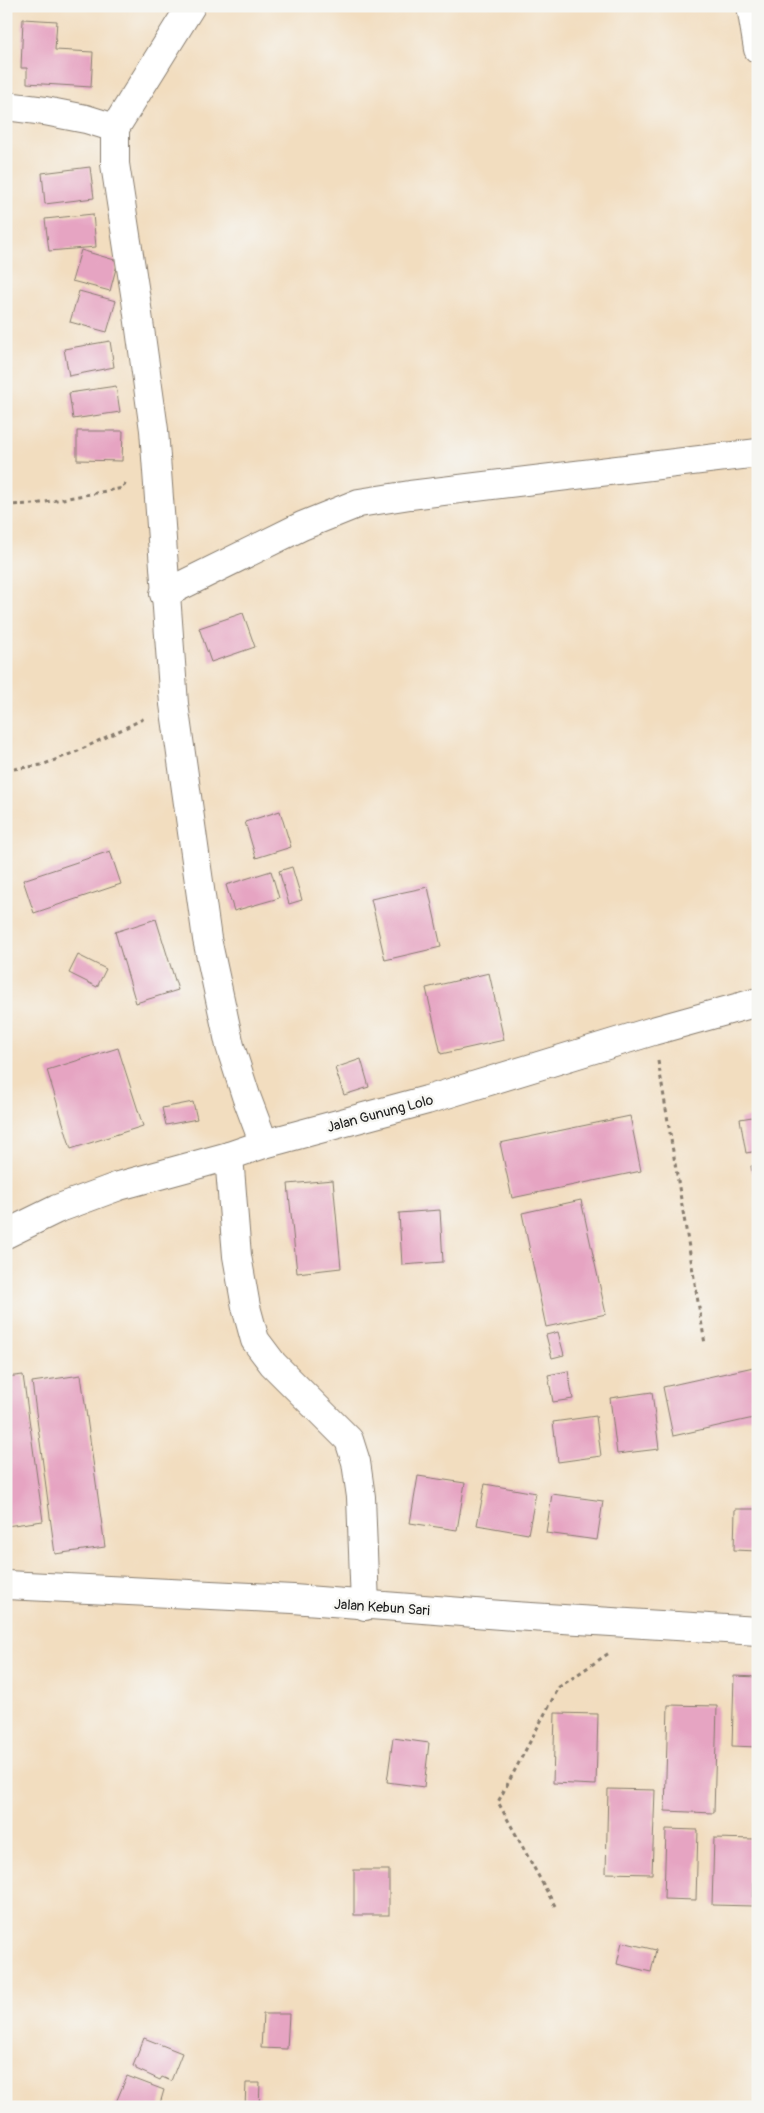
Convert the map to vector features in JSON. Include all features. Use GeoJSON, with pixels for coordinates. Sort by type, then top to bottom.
{"type":"FeatureCollection","features":[{"type":"Feature","properties":{"kind":"street"},"geometry":{"type":"LineString","coordinates":[[191,6],[115,128],[115,164],[154,430],[164,594],[173,673],[174,704],[186,798],[214,978],[230,1046],[264,1144]]}},
{"type":"Feature","properties":{"kind":"street"},"geometry":{"type":"LineString","coordinates":[[752,6],[758,49]]}},
{"type":"Feature","properties":{"kind":"street"},"geometry":{"type":"LineString","coordinates":[[6,106],[86,119],[115,128]]}},
{"type":"Feature","properties":{"kind":"street"},"geometry":{"type":"LineString","coordinates":[[164,594],[302,526],[359,503],[410,495],[758,453]]}},
{"type":"Feature","properties":{"kind":"street","name":"Jalan Gunung Lolo"},"geometry":{"type":"LineString","coordinates":[[6,1234],[57,1209],[119,1186],[427,1100],[653,1031],[758,1002]]}},
{"type":"Feature","properties":{"kind":"street"},"geometry":{"type":"LineString","coordinates":[[229,1156],[237,1256],[246,1307],[255,1340],[273,1364],[348,1440],[356,1462],[361,1497],[365,1606]]}},
{"type":"Feature","properties":{"kind":"street","name":"Jalan Kebun Sari"},"geometry":{"type":"LineString","coordinates":[[6,1585],[284,1599],[365,1606],[758,1631]]}},
{"type":"Feature","properties":{"kind":"path"},"geometry":{"type":"LineString","coordinates":[[6,505],[35,504],[122,488],[127,480]]}},
{"type":"Feature","properties":{"kind":"path"},"geometry":{"type":"LineString","coordinates":[[6,770],[42,765],[78,751],[174,704]]}},
{"type":"Feature","properties":{"kind":"path"},"geometry":{"type":"LineString","coordinates":[[653,1031],[706,1344]]}},
{"type":"Feature","properties":{"kind":"path"},"geometry":{"type":"LineString","coordinates":[[555,1906],[498,1802],[559,1687],[612,1650]]}},
{"type":"Feature","properties":{"kind":"building"},"geometry":{"type":"Polygon","coordinates":[[[23,19],[57,21],[55,50],[93,52],[91,87],[27,83],[27,68],[21,68],[23,19]]]}},
{"type":"Feature","properties":{"kind":"building"},"geometry":{"type":"Polygon","coordinates":[[[90,167],[94,198],[45,204],[42,173],[90,167]]]}},
{"type":"Feature","properties":{"kind":"building"},"geometry":{"type":"Polygon","coordinates":[[[93,214],[96,247],[49,251],[45,219],[93,214]]]}},
{"type":"Feature","properties":{"kind":"building"},"geometry":{"type":"Polygon","coordinates":[[[81,250],[118,261],[110,291],[72,281],[81,250]]]}},
{"type":"Feature","properties":{"kind":"building"},"geometry":{"type":"Polygon","coordinates":[[[79,291],[116,301],[107,332],[70,322],[79,291]]]}},
{"type":"Feature","properties":{"kind":"building"},"geometry":{"type":"Polygon","coordinates":[[[110,341],[114,367],[69,376],[64,349],[110,341]]]}},
{"type":"Feature","properties":{"kind":"building"},"geometry":{"type":"Polygon","coordinates":[[[116,386],[120,412],[73,419],[69,393],[116,386]]]}},
{"type":"Feature","properties":{"kind":"building"},"geometry":{"type":"Polygon","coordinates":[[[77,431],[123,431],[122,461],[77,460],[77,431]]]}},
{"type":"Feature","properties":{"kind":"building"},"geometry":{"type":"Polygon","coordinates":[[[243,613],[255,647],[211,662],[199,628],[243,613]]]}},
{"type":"Feature","properties":{"kind":"building"},"geometry":{"type":"Polygon","coordinates":[[[280,811],[291,847],[256,858],[245,822],[280,811]]]}},
{"type":"Feature","properties":{"kind":"building"},"geometry":{"type":"Polygon","coordinates":[[[110,851],[121,884],[34,913],[23,880],[110,851]]]}},
{"type":"Feature","properties":{"kind":"building"},"geometry":{"type":"Polygon","coordinates":[[[292,867],[302,900],[289,904],[279,871],[292,867]]]}},
{"type":"Feature","properties":{"kind":"building"},"geometry":{"type":"Polygon","coordinates":[[[271,871],[279,898],[234,911],[226,885],[271,871]]]}},
{"type":"Feature","properties":{"kind":"building"},"geometry":{"type":"Polygon","coordinates":[[[428,887],[441,947],[385,960],[371,899],[428,887]]]}},
{"type":"Feature","properties":{"kind":"building"},"geometry":{"type":"Polygon","coordinates":[[[156,919],[178,990],[136,1003],[115,932],[156,919]]]}},
{"type":"Feature","properties":{"kind":"building"},"geometry":{"type":"Polygon","coordinates":[[[78,955],[106,969],[97,987],[69,973],[78,955]]]}},
{"type":"Feature","properties":{"kind":"building"},"geometry":{"type":"Polygon","coordinates":[[[489,973],[504,1040],[441,1054],[426,988],[489,973]]]}},
{"type":"Feature","properties":{"kind":"building"},"geometry":{"type":"Polygon","coordinates":[[[118,1048],[143,1126],[71,1149],[47,1070],[118,1048]]]}},
{"type":"Feature","properties":{"kind":"building"},"geometry":{"type":"Polygon","coordinates":[[[361,1059],[369,1087],[344,1095],[335,1068],[361,1059]]]}},
{"type":"Feature","properties":{"kind":"building"},"geometry":{"type":"Polygon","coordinates":[[[193,1102],[197,1119],[166,1125],[162,1108],[193,1102]]]}},
{"type":"Feature","properties":{"kind":"building"},"geometry":{"type":"Polygon","coordinates":[[[630,1116],[641,1171],[512,1198],[500,1143],[630,1116]]]}},
{"type":"Feature","properties":{"kind":"building"},"geometry":{"type":"Polygon","coordinates":[[[758,1116],[758,1151],[746,1153],[740,1119],[758,1116]]]}},
{"type":"Feature","properties":{"kind":"building"},"geometry":{"type":"Polygon","coordinates":[[[758,1165],[758,1201],[757,1201],[751,1166],[758,1165]]]}},
{"type":"Feature","properties":{"kind":"building"},"geometry":{"type":"Polygon","coordinates":[[[333,1180],[341,1268],[297,1273],[288,1184],[333,1180]]]}},
{"type":"Feature","properties":{"kind":"building"},"geometry":{"type":"Polygon","coordinates":[[[581,1200],[606,1314],[546,1327],[522,1213],[581,1200]]]}},
{"type":"Feature","properties":{"kind":"building"},"geometry":{"type":"Polygon","coordinates":[[[440,1210],[443,1262],[402,1265],[399,1213],[440,1210]]]}},
{"type":"Feature","properties":{"kind":"building"},"geometry":{"type":"Polygon","coordinates":[[[558,1332],[564,1355],[552,1358],[546,1335],[558,1332]]]}},
{"type":"Feature","properties":{"kind":"building"},"geometry":{"type":"Polygon","coordinates":[[[758,1366],[758,1417],[673,1436],[663,1387],[758,1366]]]}},
{"type":"Feature","properties":{"kind":"building"},"geometry":{"type":"Polygon","coordinates":[[[568,1371],[573,1399],[553,1402],[548,1375],[568,1371]]]}},
{"type":"Feature","properties":{"kind":"building"},"geometry":{"type":"Polygon","coordinates":[[[23,1375],[43,1521],[6,1526],[6,1377],[23,1375]]]}},
{"type":"Feature","properties":{"kind":"building"},"geometry":{"type":"Polygon","coordinates":[[[81,1375],[105,1547],[55,1554],[32,1382],[81,1375]]]}},
{"type":"Feature","properties":{"kind":"building"},"geometry":{"type":"Polygon","coordinates":[[[652,1392],[659,1449],[617,1454],[610,1398],[652,1392]]]}},
{"type":"Feature","properties":{"kind":"building"},"geometry":{"type":"Polygon","coordinates":[[[596,1416],[601,1456],[558,1462],[553,1422],[596,1416]]]}},
{"type":"Feature","properties":{"kind":"building"},"geometry":{"type":"Polygon","coordinates":[[[418,1476],[465,1483],[457,1530],[410,1523],[418,1476]]]}},
{"type":"Feature","properties":{"kind":"building"},"geometry":{"type":"Polygon","coordinates":[[[485,1484],[536,1493],[528,1534],[477,1525],[485,1484]]]}},
{"type":"Feature","properties":{"kind":"building"},"geometry":{"type":"Polygon","coordinates":[[[552,1494],[603,1501],[597,1540],[546,1533],[552,1494]]]}},
{"type":"Feature","properties":{"kind":"building"},"geometry":{"type":"Polygon","coordinates":[[[735,1509],[758,1509],[758,1551],[734,1550],[735,1509]]]}},
{"type":"Feature","properties":{"kind":"building"},"geometry":{"type":"Polygon","coordinates":[[[734,1676],[758,1677],[758,1747],[732,1746],[734,1676]]]}},
{"type":"Feature","properties":{"kind":"building"},"geometry":{"type":"Polygon","coordinates":[[[668,1705],[717,1706],[714,1813],[665,1811],[668,1705]]]}},
{"type":"Feature","properties":{"kind":"building"},"geometry":{"type":"Polygon","coordinates":[[[555,1713],[598,1714],[596,1785],[553,1783],[555,1713]]]}},
{"type":"Feature","properties":{"kind":"building"},"geometry":{"type":"Polygon","coordinates":[[[393,1738],[429,1743],[424,1787],[387,1782],[393,1738]]]}},
{"type":"Feature","properties":{"kind":"building"},"geometry":{"type":"Polygon","coordinates":[[[608,1789],[655,1790],[652,1874],[606,1873],[608,1789]]]}},
{"type":"Feature","properties":{"kind":"building"},"geometry":{"type":"Polygon","coordinates":[[[666,1829],[698,1830],[696,1900],[664,1899],[666,1829]]]}},
{"type":"Feature","properties":{"kind":"building"},"geometry":{"type":"Polygon","coordinates":[[[714,1838],[755,1839],[753,1906],[712,1905],[714,1838]]]}},
{"type":"Feature","properties":{"kind":"building"},"geometry":{"type":"Polygon","coordinates":[[[354,1870],[389,1870],[389,1915],[354,1915],[354,1870]]]}},
{"type":"Feature","properties":{"kind":"building"},"geometry":{"type":"Polygon","coordinates":[[[622,1942],[656,1950],[651,1972],[617,1964],[622,1942]]]}},
{"type":"Feature","properties":{"kind":"building"},"geometry":{"type":"Polygon","coordinates":[[[263,2014],[289,2014],[287,2049],[261,2048],[263,2014]]]}},
{"type":"Feature","properties":{"kind":"building"},"geometry":{"type":"Polygon","coordinates":[[[144,2038],[182,2053],[171,2081],[162,2077],[160,2080],[133,2066],[144,2038]]]}},
{"type":"Feature","properties":{"kind":"building"},"geometry":{"type":"Polygon","coordinates":[[[127,2076],[164,2090],[159,2107],[114,2107],[127,2076]]]}},
{"type":"Feature","properties":{"kind":"building"},"geometry":{"type":"Polygon","coordinates":[[[246,2083],[260,2083],[259,2107],[245,2107],[246,2083]]]}}]}
